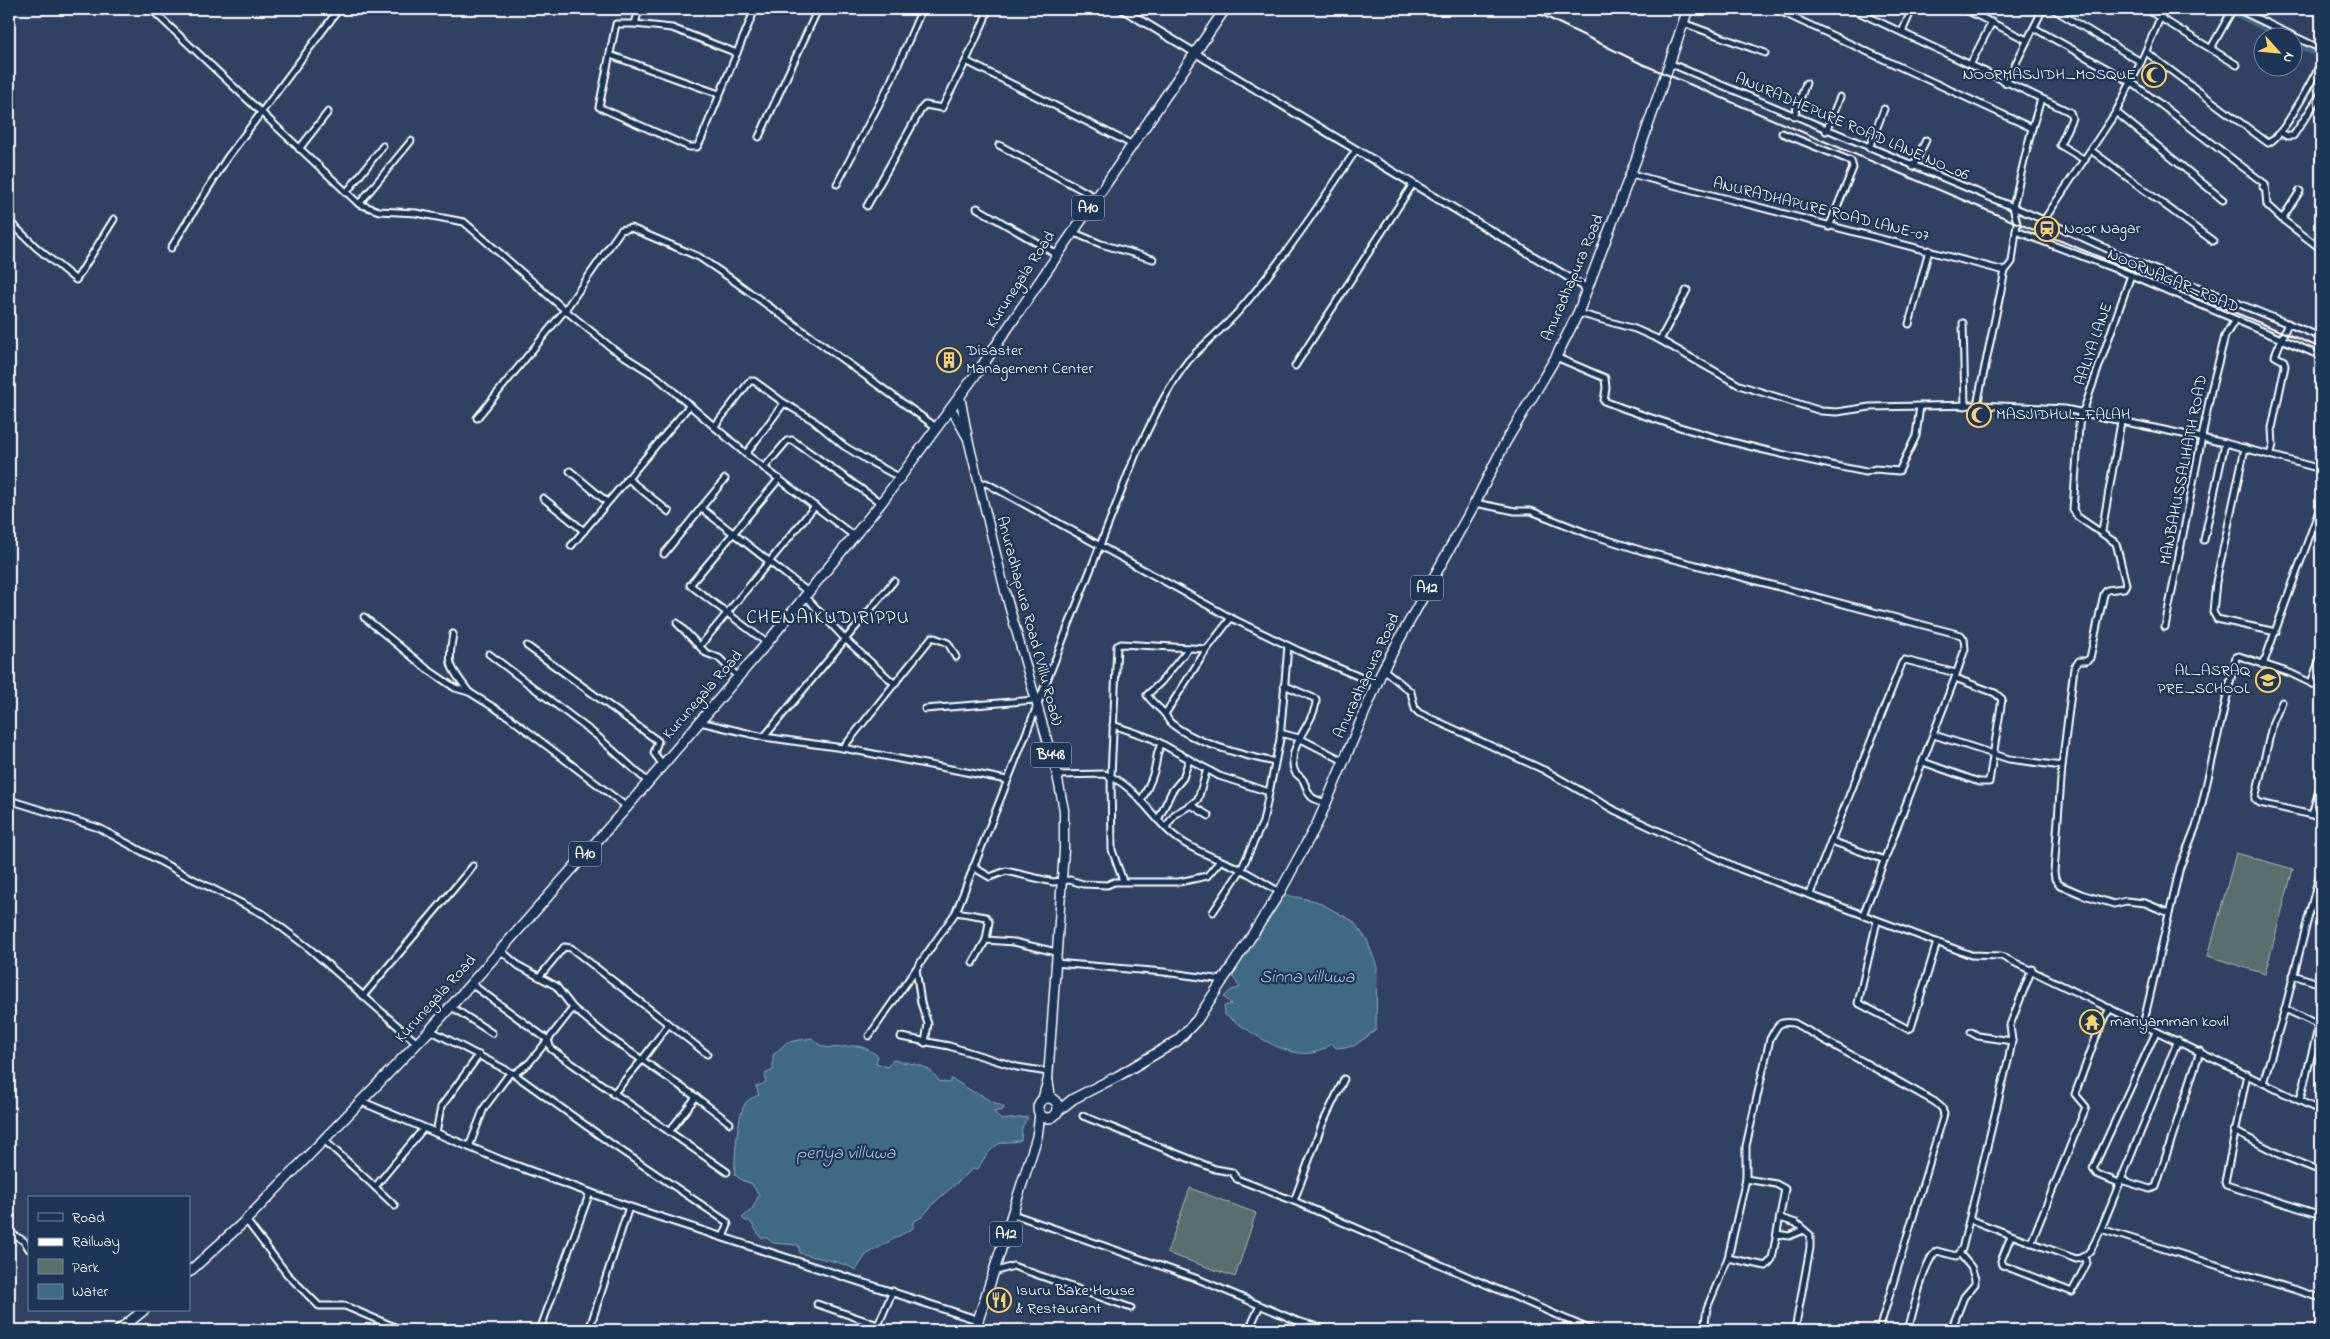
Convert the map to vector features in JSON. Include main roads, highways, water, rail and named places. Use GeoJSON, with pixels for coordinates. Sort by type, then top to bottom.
{"type":"FeatureCollection","features":[{"type":"Feature","properties":{"kind":"highway","name":"Kurunegala Road"},"geometry":{"type":"LineString","coordinates":[[190,1271],[246,1220],[430,1030],[627,807],[767,643],[880,503],[994,350],[1056,254],[1225,9]]}},
{"type":"Feature","properties":{"kind":"highway","name":"Anuradhapura Road"},"geometry":{"type":"LineString","coordinates":[[1037,1137],[1055,1114],[1073,1099],[1177,1042],[1197,1020],[1280,892],[1326,803],[1376,684],[1475,503],[1505,443],[1556,357],[1578,313],[1631,174],[1688,9]]}},
{"type":"Feature","properties":{"kind":"highway","name":"Anuradhapura Road"},"geometry":{"type":"LineString","coordinates":[[1049,1099],[1073,1099]]}},
{"type":"Feature","properties":{"kind":"highway"},"geometry":{"type":"LineString","coordinates":[[1049,1099],[1058,1104],[1055,1114],[1046,1118],[1040,1114],[1038,1105],[1049,1099]]}},
{"type":"Feature","properties":{"kind":"highway","name":"A12"},"geometry":{"type":"LineString","coordinates":[[975,1330],[1037,1137],[1040,1114]]}},
{"type":"Feature","properties":{"kind":"highway"},"geometry":{"type":"LineString","coordinates":[[120,1330],[140,1312]]}},
{"type":"Feature","properties":{"kind":"main road","name":"Anuradhapura Road (Villu Road)"},"geometry":{"type":"LineString","coordinates":[[960,396],[968,439],[1006,595],[1057,775],[1065,821],[1048,1075],[1049,1099]]}},
{"type":"Feature","properties":{"kind":"main road","name":"Anuradhapura Road (Villu Road)"},"geometry":{"type":"LineString","coordinates":[[951,408],[968,439]]}},
{"type":"Feature","properties":{"kind":"water","name":"Sinna villuwa"},"geometry":{"type":"Polygon","coordinates":[[[1281,894],[1316,901],[1353,921],[1367,940],[1377,967],[1376,1030],[1354,1046],[1336,1048],[1332,1043],[1320,1051],[1292,1052],[1277,1047],[1225,1015],[1224,1006],[1231,1004],[1224,997],[1231,990],[1240,988],[1233,977],[1236,965],[1281,894]]]}},
{"type":"Feature","properties":{"kind":"water","name":"periya villuwa"},"geometry":{"type":"Polygon","coordinates":[[[812,1038],[826,1047],[863,1047],[878,1056],[876,1063],[887,1067],[893,1060],[925,1067],[939,1081],[949,1083],[951,1079],[1004,1107],[1003,1110],[994,1112],[1001,1120],[1028,1117],[1022,1127],[1021,1140],[998,1144],[991,1150],[978,1169],[973,1169],[936,1201],[922,1217],[913,1222],[913,1228],[866,1255],[856,1270],[835,1262],[800,1253],[798,1245],[773,1243],[767,1238],[761,1238],[750,1221],[745,1221],[742,1218],[752,1209],[759,1195],[751,1183],[743,1181],[735,1175],[737,1139],[742,1110],[751,1098],[759,1095],[756,1086],[764,1084],[766,1080],[765,1074],[773,1070],[773,1055],[787,1042],[812,1038]]]}},
{"type":"Feature","properties":{"kind":"waterway"},"geometry":{"type":"LineString","coordinates":[[2237,11],[2238,15],[2265,28]]}},
{"type":"Feature","properties":{"kind":"waterway"},"geometry":{"type":"LineString","coordinates":[[2302,47],[2320,56]]}},
{"type":"Feature","properties":{"kind":"railway"},"geometry":{"type":"LineString","coordinates":[[1530,9],[1642,64],[2017,223],[2321,348]]}},
{"type":"Feature","properties":{"kind":"place","name":"NOORMASJIDH_MOSQUE"},"geometry":{"type":"Point","coordinates":[2154,75]}},
{"type":"Feature","properties":{"kind":"place","name":"Noor Nagar"},"geometry":{"type":"Point","coordinates":[2047,229]}},
{"type":"Feature","properties":{"kind":"place","name":"Disaster Management Center"},"geometry":{"type":"Point","coordinates":[949,360]}},
{"type":"Feature","properties":{"kind":"place","name":"MASJIDHUL_FALAH"},"geometry":{"type":"Point","coordinates":[1979,415]}},
{"type":"Feature","properties":{"kind":"place","name":"AL_ASRAQ PRE_SCHOOL"},"geometry":{"type":"Point","coordinates":[2268,680]}},
{"type":"Feature","properties":{"kind":"place","name":"mariyamman kovil"},"geometry":{"type":"Point","coordinates":[2092,1022]}},
{"type":"Feature","properties":{"kind":"place","name":"Isuru Bake House & Restaurant"},"geometry":{"type":"Point","coordinates":[999,1300]}},
{"type":"Feature","properties":{"kind":"district","name":"CHENAIKUDIRIPPU"},"geometry":{"type":"Point","coordinates":[828,618]}}]}
